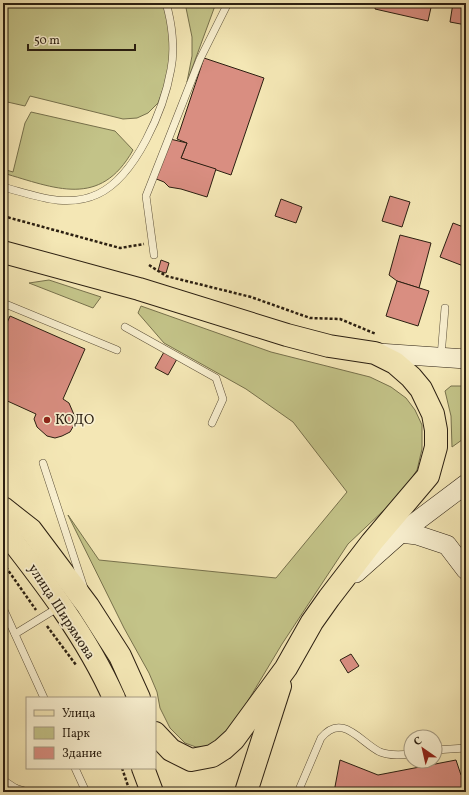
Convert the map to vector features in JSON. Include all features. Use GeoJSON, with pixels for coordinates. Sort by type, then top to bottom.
{"type":"FeatureCollection","features":[{"type":"Feature","properties":{"kind":"main road"},"geometry":{"type":"LineString","coordinates":[[3,252],[139,289],[287,336],[329,346],[377,344],[441,358],[466,358]]}},
{"type":"Feature","properties":{"kind":"main road"},"geometry":{"type":"LineString","coordinates":[[156,734],[165,745],[185,758],[199,759],[212,756],[234,739],[286,668],[312,622],[329,598],[372,542],[423,483],[431,469],[435,453],[436,434],[435,422],[430,406],[420,390],[401,367],[387,358],[377,344]]}},
{"type":"Feature","properties":{"kind":"main road"},"geometry":{"type":"LineString","coordinates":[[329,598],[400,533],[466,484]]}},
{"type":"Feature","properties":{"kind":"main road"},"geometry":{"type":"LineString","coordinates":[[3,508],[31,530],[88,606],[120,656],[139,697]]}},
{"type":"Feature","properties":{"kind":"main road","name":"улица Ширямова"},"geometry":{"type":"LineString","coordinates":[[3,529],[60,606],[87,649],[113,697]]}},
{"type":"Feature","properties":{"kind":"main road"},"geometry":{"type":"LineString","coordinates":[[400,533],[417,535],[447,545],[466,570]]}},
{"type":"Feature","properties":{"kind":"main road"},"geometry":{"type":"LineString","coordinates":[[246,792],[286,668]]}},
{"type":"Feature","properties":{"kind":"main road"},"geometry":{"type":"LineString","coordinates":[[143,769],[152,792]]}},
{"type":"Feature","properties":{"kind":"lane"},"geometry":{"type":"LineString","coordinates":[[3,187],[56,201],[76,200],[98,194],[117,180],[127,169],[132,163],[149,131],[166,93],[172,68],[171,29],[166,3]]}},
{"type":"Feature","properties":{"kind":"lane"},"geometry":{"type":"LineString","coordinates":[[154,255],[146,196],[200,59],[228,3]]}},
{"type":"Feature","properties":{"kind":"lane"},"geometry":{"type":"LineString","coordinates":[[3,303],[117,350]]}},
{"type":"Feature","properties":{"kind":"lane"},"geometry":{"type":"LineString","coordinates":[[441,358],[445,308]]}},
{"type":"Feature","properties":{"kind":"lane"},"geometry":{"type":"LineString","coordinates":[[125,327],[216,378],[223,398],[212,424]]}},
{"type":"Feature","properties":{"kind":"lane"},"geometry":{"type":"LineString","coordinates":[[43,463],[83,585],[88,606]]}},
{"type":"Feature","properties":{"kind":"lane"},"geometry":{"type":"LineString","coordinates":[[15,634],[60,606]]}},
{"type":"Feature","properties":{"kind":"lane"},"geometry":{"type":"LineString","coordinates":[[3,608],[44,697]]}},
{"type":"Feature","properties":{"kind":"lane"},"geometry":{"type":"LineString","coordinates":[[298,792],[321,738],[327,731],[335,727],[348,729],[380,752],[396,755],[403,755]]}},
{"type":"Feature","properties":{"kind":"lane"},"geometry":{"type":"LineString","coordinates":[[443,749],[466,748]]}},
{"type":"Feature","properties":{"kind":"lane"},"geometry":{"type":"LineString","coordinates":[[76,769],[86,792]]}},
{"type":"Feature","properties":{"kind":"lane"},"geometry":{"type":"LineString","coordinates":[[3,780],[15,788],[28,792]]}},
{"type":"Feature","properties":{"kind":"lane"},"geometry":{"type":"LineString","coordinates":[[302,781],[302,792]]}},
{"type":"Feature","properties":{"kind":"lane"},"geometry":{"type":"LineString","coordinates":[[3,789],[15,788]]}},
{"type":"Feature","properties":{"kind":"path"},"geometry":{"type":"LineString","coordinates":[[3,216],[120,248],[152,243]]}},
{"type":"Feature","properties":{"kind":"path"},"geometry":{"type":"LineString","coordinates":[[146,263],[166,276],[251,297],[310,318],[340,319],[377,344]]}},
{"type":"Feature","properties":{"kind":"path"},"geometry":{"type":"LineString","coordinates":[[3,563],[79,670]]}},
{"type":"Feature","properties":{"kind":"path"},"geometry":{"type":"LineString","coordinates":[[122,769],[130,792]]}},
{"type":"Feature","properties":{"kind":"green space"},"geometry":{"type":"Polygon","coordinates":[[[3,3],[164,3],[170,36],[170,70],[158,103],[148,113],[137,118],[123,119],[30,96],[25,106],[3,101],[3,3]]]}},
{"type":"Feature","properties":{"kind":"green space"},"geometry":{"type":"Polygon","coordinates":[[[185,3],[216,3],[187,82],[192,56],[192,37],[185,3]]]}},
{"type":"Feature","properties":{"kind":"green space"},"geometry":{"type":"Polygon","coordinates":[[[31,112],[115,131],[133,150],[120,169],[106,181],[91,187],[75,189],[58,188],[3,173],[3,169],[13,172],[25,123],[31,112]]]}},
{"type":"Feature","properties":{"kind":"green space"},"geometry":{"type":"Polygon","coordinates":[[[49,280],[101,297],[93,308],[29,283],[49,280]]]}},
{"type":"Feature","properties":{"kind":"green space"},"geometry":{"type":"Polygon","coordinates":[[[141,306],[271,352],[370,377],[391,387],[406,398],[415,410],[422,425],[422,449],[417,470],[402,493],[348,544],[282,644],[228,734],[208,747],[196,747],[185,743],[170,728],[160,708],[157,692],[149,673],[124,628],[68,515],[99,560],[276,578],[347,492],[293,422],[246,389],[164,343],[138,313],[141,306]]]}},
{"type":"Feature","properties":{"kind":"green space"},"geometry":{"type":"Polygon","coordinates":[[[451,386],[466,386],[466,437],[452,447],[451,416],[445,391],[451,386]]]}},
{"type":"Feature","properties":{"kind":"building"},"geometry":{"type":"Polygon","coordinates":[[[376,3],[432,3],[428,21],[375,9],[376,3]]]}},
{"type":"Feature","properties":{"kind":"building"},"geometry":{"type":"Polygon","coordinates":[[[453,3],[466,3],[466,25],[450,22],[453,3]]]}},
{"type":"Feature","properties":{"kind":"building"},"geometry":{"type":"Polygon","coordinates":[[[204,58],[264,78],[231,175],[181,158],[187,143],[177,139],[204,58]]]}},
{"type":"Feature","properties":{"kind":"building"},"geometry":{"type":"Polygon","coordinates":[[[170,139],[187,143],[181,158],[216,169],[207,197],[169,187],[164,182],[154,178],[170,139]]]}},
{"type":"Feature","properties":{"kind":"building"},"geometry":{"type":"Polygon","coordinates":[[[390,196],[410,202],[402,227],[382,221],[390,196]]]}},
{"type":"Feature","properties":{"kind":"building"},"geometry":{"type":"Polygon","coordinates":[[[281,199],[302,207],[296,223],[275,216],[281,199]]]}},
{"type":"Feature","properties":{"kind":"building"},"geometry":{"type":"Polygon","coordinates":[[[453,223],[466,228],[466,267],[440,257],[453,223]]]}},
{"type":"Feature","properties":{"kind":"building"},"geometry":{"type":"Polygon","coordinates":[[[400,235],[431,243],[419,288],[397,281],[389,275],[400,235]]]}},
{"type":"Feature","properties":{"kind":"building"},"geometry":{"type":"Polygon","coordinates":[[[161,260],[169,263],[166,273],[158,271],[161,260]]]}},
{"type":"Feature","properties":{"kind":"building"},"geometry":{"type":"Polygon","coordinates":[[[397,281],[429,291],[418,326],[386,316],[397,281]]]}},
{"type":"Feature","properties":{"kind":"building"},"geometry":{"type":"Polygon","coordinates":[[[10,316],[85,349],[63,399],[69,403],[75,417],[74,425],[70,432],[62,436],[55,438],[47,436],[37,427],[34,419],[36,414],[3,399],[3,332],[10,316]]]}},
{"type":"Feature","properties":{"kind":"building"},"geometry":{"type":"Polygon","coordinates":[[[164,352],[177,359],[168,375],[155,368],[164,352]]]}},
{"type":"Feature","properties":{"kind":"building"},"geometry":{"type":"Polygon","coordinates":[[[351,654],[359,666],[348,673],[340,660],[351,654]]]}},
{"type":"Feature","properties":{"kind":"building"},"geometry":{"type":"Polygon","coordinates":[[[340,760],[378,775],[409,769],[443,769],[443,762],[456,760],[461,775],[466,774],[466,792],[334,792],[340,760]]]}},
{"type":"Feature","properties":{"kind":"place","name":"КОДО"},"geometry":{"type":"Point","coordinates":[47,420]}}]}
